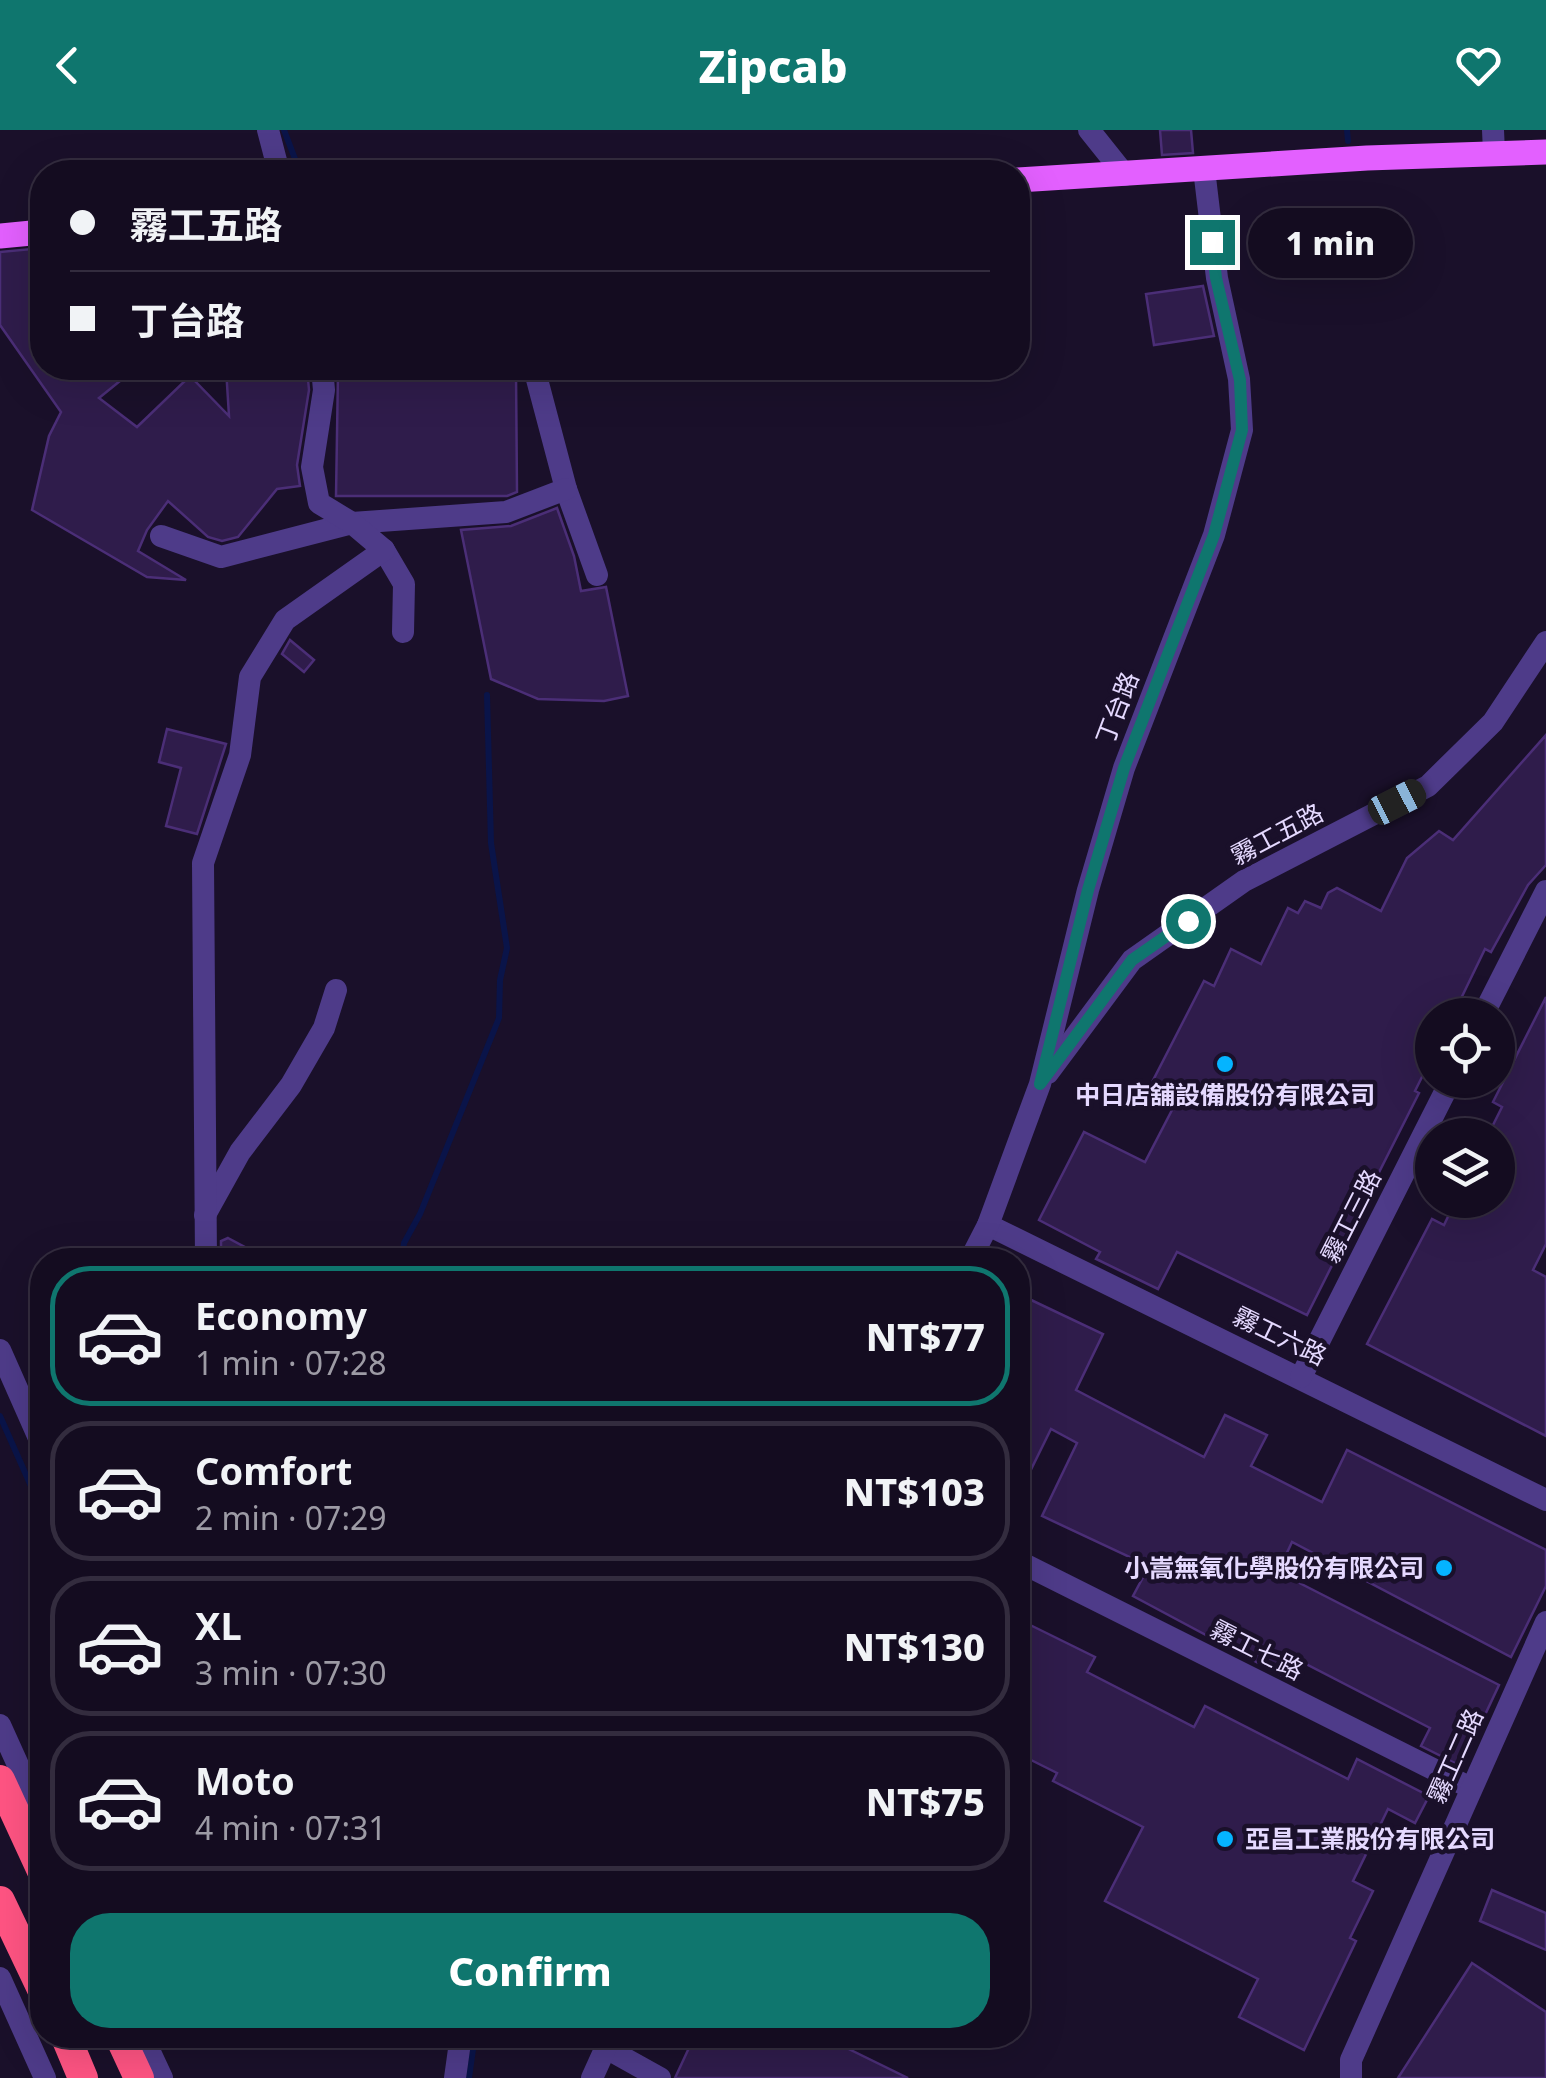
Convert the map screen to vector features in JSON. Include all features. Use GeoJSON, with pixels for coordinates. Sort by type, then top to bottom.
{"type":"FeatureCollection","features":[{"type":"Feature","properties":{"kind":"highway"},"geometry":{"type":"LineString","coordinates":[[0,1780],[30,1846]]}},
{"type":"Feature","properties":{"kind":"highway"},"geometry":{"type":"LineString","coordinates":[[0,1901],[30,1964]]}},
{"type":"Feature","properties":{"kind":"highway"},"geometry":{"type":"LineString","coordinates":[[70,2048],[83,2078]]}},
{"type":"Feature","properties":{"kind":"highway"},"geometry":{"type":"LineString","coordinates":[[125,2048],[139,2078]]}},
{"type":"Feature","properties":{"kind":"main road"},"geometry":{"type":"LineString","coordinates":[[1030,179],[1124,175],[1493,141],[1546,152]]}},
{"type":"Feature","properties":{"kind":"main road"},"geometry":{"type":"LineString","coordinates":[[0,236],[30,233]]}},
{"type":"Feature","properties":{"kind":"street"},"geometry":{"type":"LineString","coordinates":[[268,130],[276,160]]}},
{"type":"Feature","properties":{"kind":"street"},"geometry":{"type":"LineString","coordinates":[[1090,130],[1124,175]]}},
{"type":"Feature","properties":{"kind":"street","name":"丁台路"},"geometry":{"type":"LineString","coordinates":[[976,1248],[1040,1084],[1088,890],[1124,768],[1214,535],[1242,430],[1240,380],[1216,278],[1204,168]]}},
{"type":"Feature","properties":{"kind":"street"},"geometry":{"type":"LineString","coordinates":[[323,380],[312,467],[319,503],[352,523],[384,550],[404,584],[403,632]]}},
{"type":"Feature","properties":{"kind":"street"},"geometry":{"type":"LineString","coordinates":[[537,380],[566,489],[597,575]]}},
{"type":"Feature","properties":{"kind":"street"},"geometry":{"type":"LineString","coordinates":[[161,536],[222,557],[352,523],[506,512],[566,489]]}},
{"type":"Feature","properties":{"kind":"street"},"geometry":{"type":"LineString","coordinates":[[205,1248],[203,863],[240,755],[250,677],[286,620],[384,550]]}},
{"type":"Feature","properties":{"kind":"street","name":"霧工五路"},"geometry":{"type":"LineString","coordinates":[[1040,1084],[1132,960],[1244,881],[1428,786],[1493,722],[1546,642]]}},
{"type":"Feature","properties":{"kind":"street"},"geometry":{"type":"LineString","coordinates":[[1492,998],[1546,890]]}},
{"type":"Feature","properties":{"kind":"street"},"geometry":{"type":"LineString","coordinates":[[204,1218],[240,1152],[290,1085],[316,1042],[336,990]]}},
{"type":"Feature","properties":{"kind":"street","name":"霧工三路"},"geometry":{"type":"LineString","coordinates":[[1301,1377],[1442,1098]]}},
{"type":"Feature","properties":{"kind":"street","name":"霧工六路"},"geometry":{"type":"LineString","coordinates":[[988,1225],[1546,1500]]}},
{"type":"Feature","properties":{"kind":"street"},"geometry":{"type":"LineString","coordinates":[[0,1350],[30,1419]]}},
{"type":"Feature","properties":{"kind":"street","name":"霧工七路"},"geometry":{"type":"LineString","coordinates":[[1030,1567],[1471,1788]]}},
{"type":"Feature","properties":{"kind":"street","name":"霧工二路"},"geometry":{"type":"LineString","coordinates":[[1351,2078],[1351,2060],[1546,1622]]}},
{"type":"Feature","properties":{"kind":"street"},"geometry":{"type":"LineString","coordinates":[[0,1725],[30,1791]]}},
{"type":"Feature","properties":{"kind":"street"},"geometry":{"type":"LineString","coordinates":[[0,1978],[30,2045]]}},
{"type":"Feature","properties":{"kind":"street"},"geometry":{"type":"LineString","coordinates":[[32,2048],[45,2078]]}},
{"type":"Feature","properties":{"kind":"street"},"geometry":{"type":"LineString","coordinates":[[148,2048],[162,2078]]}},
{"type":"Feature","properties":{"kind":"street"},"geometry":{"type":"LineString","coordinates":[[455,2078],[459,2048]]}},
{"type":"Feature","properties":{"kind":"street"},"geometry":{"type":"LineString","coordinates":[[592,2078],[606,2048]]}},
{"type":"Feature","properties":{"kind":"street"},"geometry":{"type":"LineString","coordinates":[[618,2048],[660,2078]]}},
{"type":"Feature","properties":{"kind":"building"},"geometry":{"type":"Polygon","coordinates":[[[1160,130],[1191,130],[1193,153],[1162,155],[1160,130]]]}},
{"type":"Feature","properties":{"kind":"building"},"geometry":{"type":"Polygon","coordinates":[[[30,249],[30,368],[0,325],[0,252],[30,249]]]}},
{"type":"Feature","properties":{"kind":"building"},"geometry":{"type":"Polygon","coordinates":[[[1203,286],[1214,336],[1154,345],[1146,294],[1203,286]]]}},
{"type":"Feature","properties":{"kind":"building"},"geometry":{"type":"Polygon","coordinates":[[[39,380],[121,380],[99,398],[137,427],[186,380],[194,380],[229,416],[227,380],[308,380],[297,465],[300,486],[277,489],[238,537],[222,541],[208,537],[168,501],[147,530],[138,551],[186,580],[147,577],[32,510],[49,436],[61,412],[39,380]]]}},
{"type":"Feature","properties":{"kind":"building"},"geometry":{"type":"Polygon","coordinates":[[[338,380],[516,380],[517,492],[507,496],[336,496],[338,380]]]}},
{"type":"Feature","properties":{"kind":"building"},"geometry":{"type":"Polygon","coordinates":[[[557,508],[581,591],[606,587],[628,696],[604,701],[538,699],[491,679],[461,530],[511,526],[557,508]]]}},
{"type":"Feature","properties":{"kind":"building"},"geometry":{"type":"Polygon","coordinates":[[[290,640],[314,660],[304,672],[282,654],[290,640]]]}},
{"type":"Feature","properties":{"kind":"building"},"geometry":{"type":"Polygon","coordinates":[[[167,729],[226,744],[197,834],[166,826],[181,768],[159,762],[167,729]]]}},
{"type":"Feature","properties":{"kind":"building"},"geometry":{"type":"Polygon","coordinates":[[[1546,735],[1546,865],[1528,885],[1491,952],[1485,949],[1461,998],[1415,998],[1416,1098],[1307,1315],[1177,1252],[1158,1289],[1096,1259],[1100,1252],[1039,1220],[1084,1132],[1145,1162],[1172,1110],[1145,1096],[1204,981],[1214,986],[1231,949],[1261,964],[1288,908],[1298,913],[1305,901],[1321,908],[1328,893],[1337,888],[1381,911],[1407,858],[1439,831],[1453,840],[1546,735]]]}},
{"type":"Feature","properties":{"kind":"building"},"geometry":{"type":"Polygon","coordinates":[[[1546,997],[1546,1244],[1533,1270],[1546,1277],[1546,1436],[1367,1344],[1432,1219],[1444,1225],[1447,1218],[1515,1218],[1515,1118],[1496,1118],[1502,1107],[1493,1102],[1495,1098],[1515,1098],[1515,1058],[1546,997]]]}},
{"type":"Feature","properties":{"kind":"building"},"geometry":{"type":"Polygon","coordinates":[[[228,1238],[247,1248],[221,1248],[221,1241],[228,1238]]]}},
{"type":"Feature","properties":{"kind":"building"},"geometry":{"type":"Polygon","coordinates":[[[1030,1299],[1103,1334],[1076,1390],[1204,1457],[1225,1415],[1267,1435],[1251,1466],[1322,1502],[1347,1450],[1546,1550],[1546,1586],[1511,1657],[1292,1542],[1278,1572],[1499,1685],[1461,1766],[1421,1746],[1430,1728],[1300,1661],[1290,1680],[1133,1596],[1149,1566],[1042,1516],[1077,1443],[1051,1429],[1030,1472],[1030,1299]]]}},
{"type":"Feature","properties":{"kind":"building"},"geometry":{"type":"Polygon","coordinates":[[[1030,1625],[1095,1657],[1087,1672],[1194,1727],[1205,1706],[1348,1779],[1357,1759],[1429,1796],[1415,1823],[1388,1809],[1353,1881],[1373,1891],[1350,1938],[1356,1941],[1304,2050],[1239,2017],[1258,1979],[1105,1901],[1143,1827],[1053,1781],[1057,1773],[1030,1760],[1030,1625]]]}},
{"type":"Feature","properties":{"kind":"building"},"geometry":{"type":"Polygon","coordinates":[[[1492,1890],[1546,1913],[1546,1950],[1480,1921],[1492,1890]]]}},
{"type":"Feature","properties":{"kind":"building"},"geometry":{"type":"Polygon","coordinates":[[[1472,1963],[1546,2012],[1546,2078],[1398,2078],[1472,1963]]]}},
{"type":"Feature","properties":{"kind":"building"},"geometry":{"type":"Polygon","coordinates":[[[689,2048],[847,2048],[908,2078],[675,2078],[689,2048]]]}},
{"type":"Feature","properties":{"kind":"waterway"},"geometry":{"type":"LineString","coordinates":[[284,130],[295,160]]}},
{"type":"Feature","properties":{"kind":"waterway"},"geometry":{"type":"LineString","coordinates":[[1347,130],[1348,141]]}},
{"type":"Feature","properties":{"kind":"waterway"},"geometry":{"type":"LineString","coordinates":[[403,1248],[499,1018],[500,980],[507,948],[491,843],[487,695]]}},
{"type":"Feature","properties":{"kind":"waterway"},"geometry":{"type":"LineString","coordinates":[[0,1416],[30,1484]]}},
{"type":"Feature","properties":{"kind":"waterway"},"geometry":{"type":"LineString","coordinates":[[469,2078],[473,2048]]}},
{"type":"Feature","properties":{"kind":"place","name":"中日店舖設備股份有限公司"},"geometry":{"type":"Point","coordinates":[1225,1064]}},
{"type":"Feature","properties":{"kind":"place","name":"小嵩無氧化學股份有限公司"},"geometry":{"type":"Point","coordinates":[1444,1568]}},
{"type":"Feature","properties":{"kind":"place","name":"亞昌工業股份有限公司"},"geometry":{"type":"Point","coordinates":[1225,1839]}},
{"type":"Feature","properties":{"kind":"route"},"geometry":{"type":"LineString","coordinates":[[1188,921],[1132,960],[1040,1084],[1088,890],[1124,768],[1214,535],[1242,430],[1240,380],[1216,278],[1212,242]]}}]}
